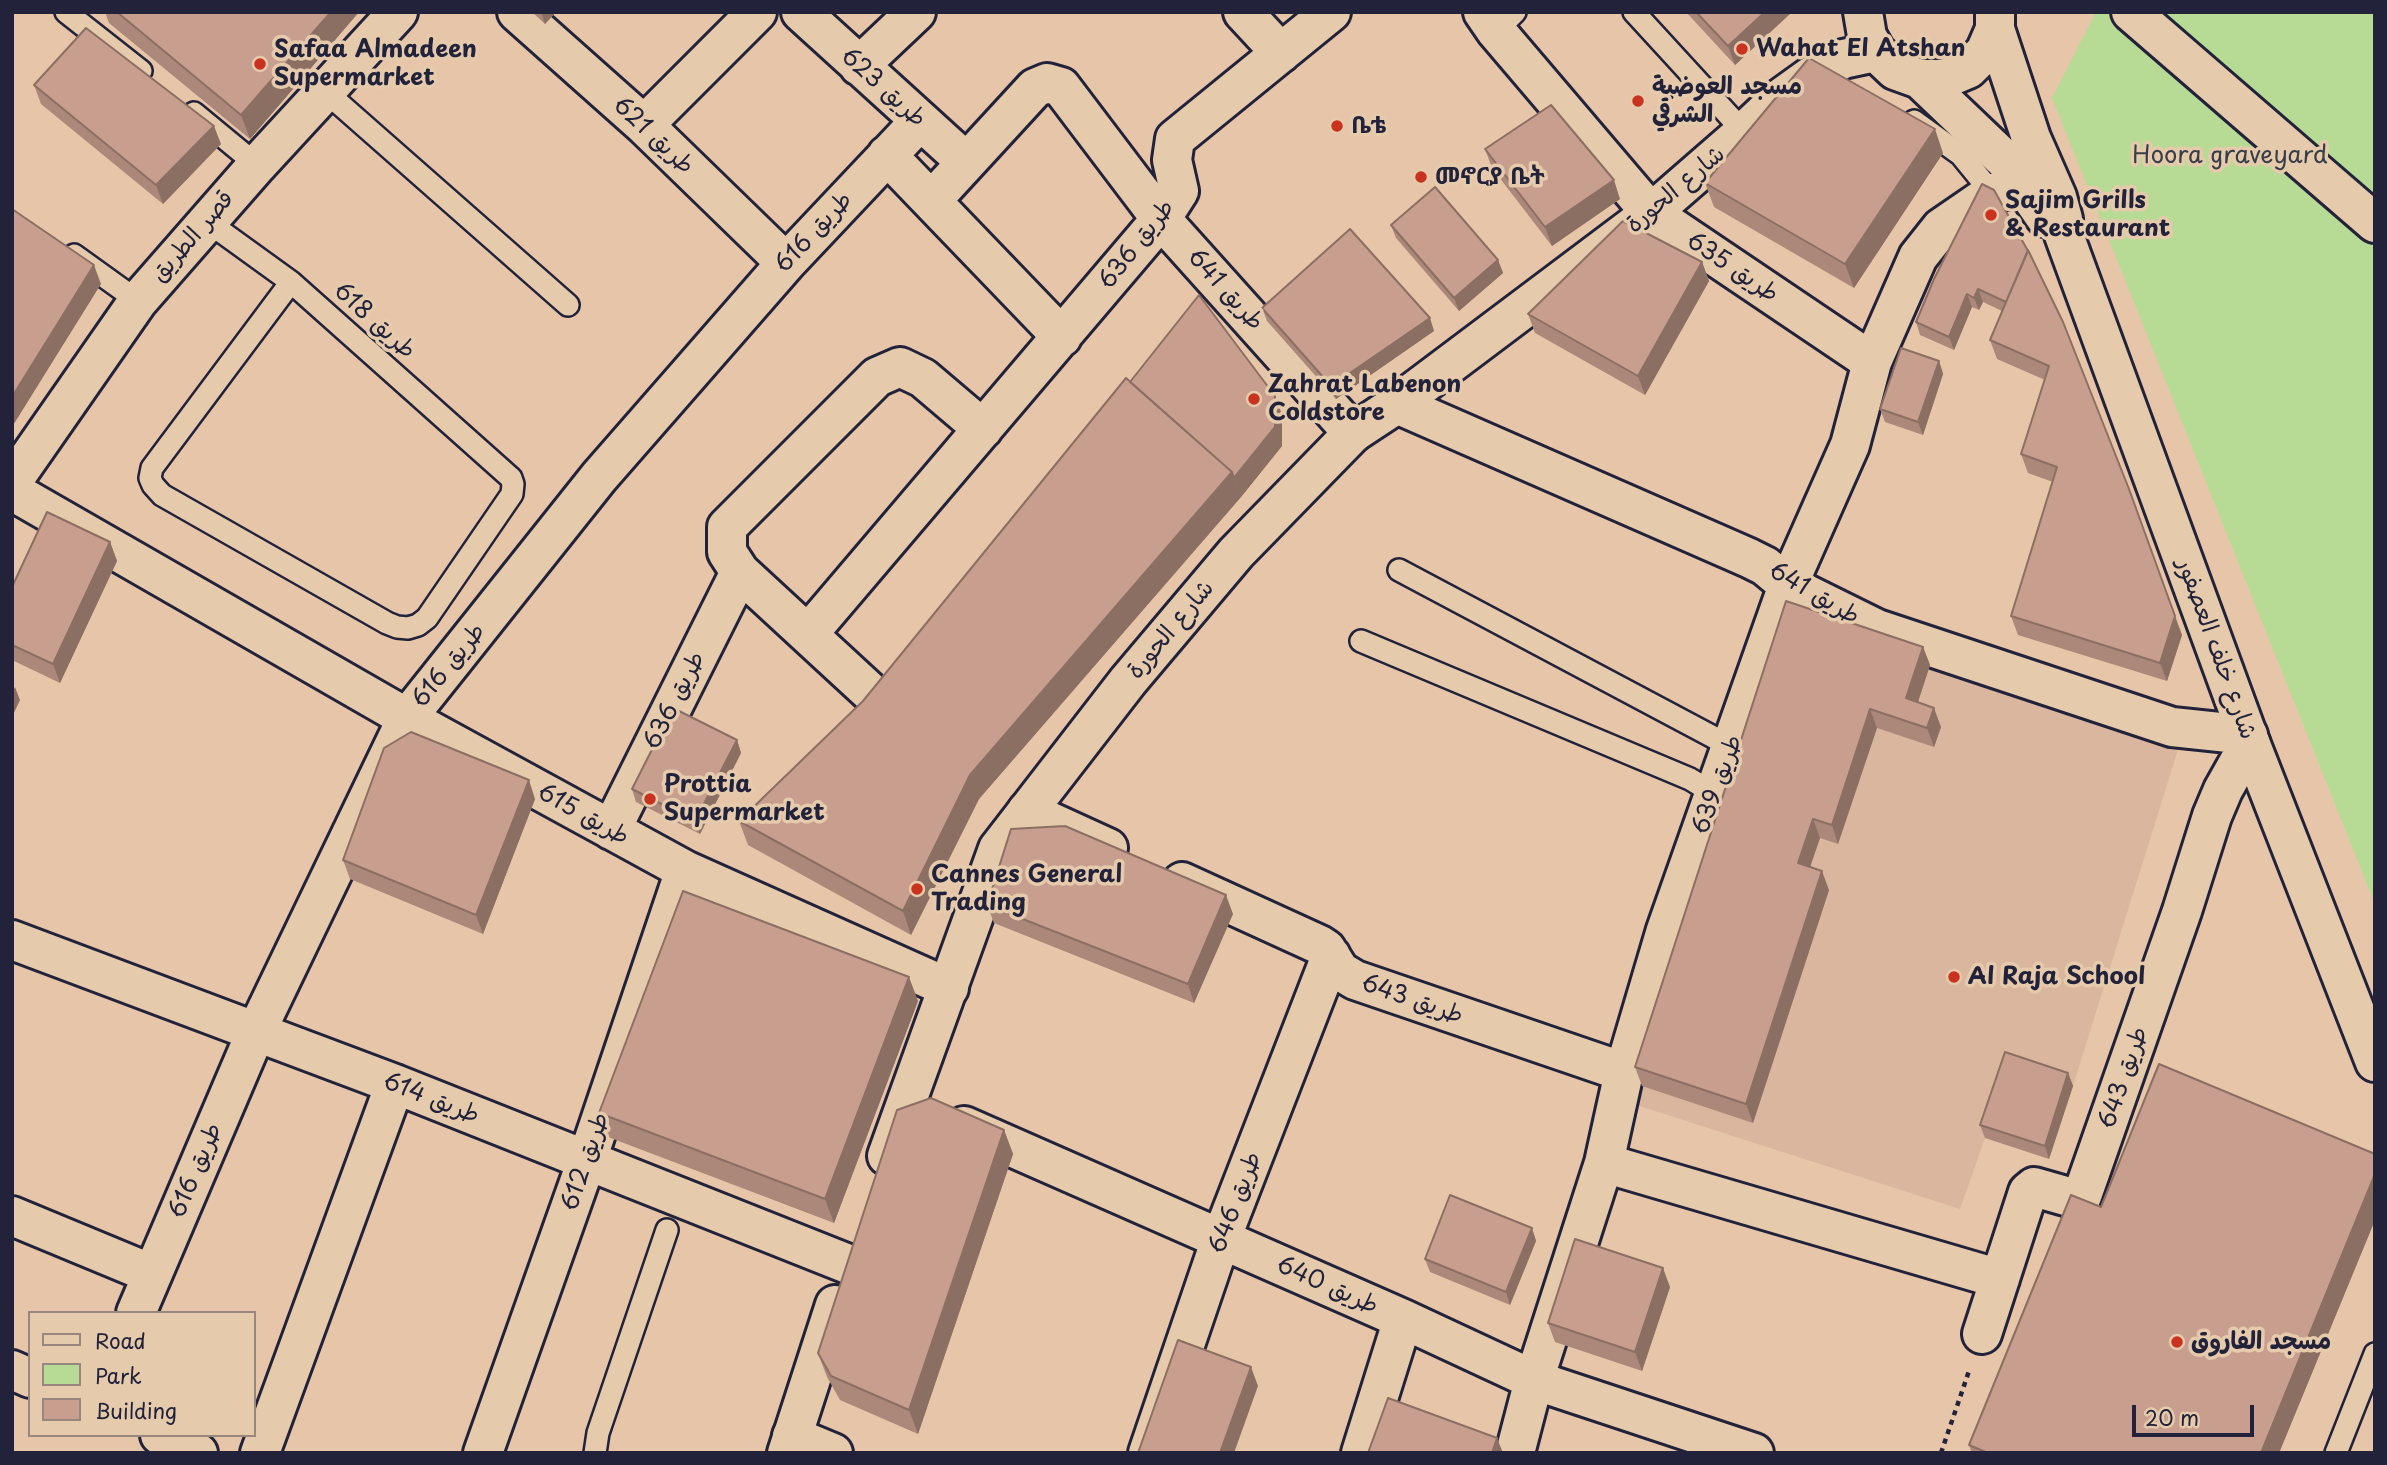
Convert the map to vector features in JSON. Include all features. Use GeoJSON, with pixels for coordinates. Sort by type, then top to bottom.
{"type":"FeatureCollection","features":[{"type":"Feature","properties":{"kind":"street","name":"قصر الطريق"},"geometry":{"type":"LineString","coordinates":[[12,482],[138,301],[257,165],[398,12]]}},
{"type":"Feature","properties":{"kind":"street","name":"طريق 621"},"geometry":{"type":"LineString","coordinates":[[517,12],[643,125],[786,263]]}},
{"type":"Feature","properties":{"kind":"street"},"geometry":{"type":"LineString","coordinates":[[643,125],[757,12]]}},
{"type":"Feature","properties":{"kind":"street","name":"طريق 623"},"geometry":{"type":"LineString","coordinates":[[801,12],[966,163]]}},
{"type":"Feature","properties":{"kind":"street"},"geometry":{"type":"LineString","coordinates":[[859,66],[916,12]]}},
{"type":"Feature","properties":{"kind":"street"},"geometry":{"type":"LineString","coordinates":[[1243,12],[1281,53]]}},
{"type":"Feature","properties":{"kind":"street","name":"طريق 636"},"geometry":{"type":"LineString","coordinates":[[808,634],[1161,219],[1179,191],[1172,160],[1175,139],[1331,12]]}},
{"type":"Feature","properties":{"kind":"street"},"geometry":{"type":"LineString","coordinates":[[1863,12],[1867,36],[1876,52]]}},
{"type":"Feature","properties":{"kind":"street"},"geometry":{"type":"LineString","coordinates":[[2131,12],[2375,223]]}},
{"type":"Feature","properties":{"kind":"street","name":"طريق 635"},"geometry":{"type":"LineString","coordinates":[[1498,19],[1651,213],[1871,362]]}},
{"type":"Feature","properties":{"kind":"street"},"geometry":{"type":"LineString","coordinates":[[1920,79],[1944,79],[1968,69],[1985,52],[1995,20]]}},
{"type":"Feature","properties":{"kind":"street","name":"شارع خلف العصفور"},"geometry":{"type":"LineString","coordinates":[[1995,20],[2031,138],[2057,197],[2064,234],[2249,739],[2375,1062]]}},
{"type":"Feature","properties":{"kind":"street","name":"شارع الحورة"},"geometry":{"type":"LineString","coordinates":[[875,1189],[998,849],[1128,681],[1236,554],[1353,433],[1397,404],[1651,213],[1777,100],[1825,80],[1843,59],[1876,52]]}},
{"type":"Feature","properties":{"kind":"street","name":"شارع خلف العصفور"},"geometry":{"type":"LineString","coordinates":[[1876,52],[1895,70],[1920,79],[1981,134],[2007,162],[2009,189],[2064,234]]}},
{"type":"Feature","properties":{"kind":"street","name":"طريق 641"},"geometry":{"type":"LineString","coordinates":[[966,163],[1034,88],[1047,83],[1062,87],[1161,219],[1353,433]]}},
{"type":"Feature","properties":{"kind":"street","name":"طريق 616"},"geometry":{"type":"LineString","coordinates":[[137,1311],[256,1032],[407,718],[599,477],[786,263],[920,121]]}},
{"type":"Feature","properties":{"kind":"street"},"geometry":{"type":"LineString","coordinates":[[887,155],[1062,337]]}},
{"type":"Feature","properties":{"kind":"street"},"geometry":{"type":"LineString","coordinates":[[932,200],[966,163]]}},
{"type":"Feature","properties":{"kind":"street","name":"طريق 639"},"geometry":{"type":"LineString","coordinates":[[1515,1453],[1534,1380],[1604,1163],[1624,1072],[1666,930],[1788,585],[1850,445],[1871,362],[1919,257],[1941,228],[2009,189]]}},
{"type":"Feature","properties":{"kind":"street"},"geometry":{"type":"LineString","coordinates":[[882,703],[740,572],[727,552],[727,527],[877,377],[900,368],[923,377],[983,429]]}},
{"type":"Feature","properties":{"kind":"street","name":"طريق 641"},"geometry":{"type":"LineString","coordinates":[[1397,404],[1730,549],[1765,566],[1788,585],[1877,629],[2172,727],[2249,739]]}},
{"type":"Feature","properties":{"kind":"street","name":"طريق 615"},"geometry":{"type":"LineString","coordinates":[[12,491],[407,718],[685,870],[949,988]]}},
{"type":"Feature","properties":{"kind":"street","name":"طريق 636"},"geometry":{"type":"LineString","coordinates":[[611,830],[740,572]]}},
{"type":"Feature","properties":{"kind":"street","name":"طريق 643"},"geometry":{"type":"LineString","coordinates":[[1982,1334],[2028,1192],[2034,1187],[2076,1199],[2083,1194],[2182,911],[2212,816],[2249,739]]}},
{"type":"Feature","properties":{"kind":"street","name":"طريق 643"},"geometry":{"type":"LineString","coordinates":[[1027,811],[1320,945],[1340,971],[1355,980],[1624,1072]]}},
{"type":"Feature","properties":{"kind":"street","name":"طريق 612"},"geometry":{"type":"LineString","coordinates":[[483,1453],[587,1160],[685,870]]}},
{"type":"Feature","properties":{"kind":"street","name":"طريق 614"},"geometry":{"type":"LineString","coordinates":[[12,940],[394,1084],[848,1264]]}},
{"type":"Feature","properties":{"kind":"street","name":"طريق 646"},"geometry":{"type":"LineString","coordinates":[[1147,1453],[1221,1239],[1331,956]]}},
{"type":"Feature","properties":{"kind":"street"},"geometry":{"type":"LineString","coordinates":[[260,1453],[394,1084]]}},
{"type":"Feature","properties":{"kind":"street","name":"طريق 640"},"geometry":{"type":"LineString","coordinates":[[907,1101],[1404,1319],[1534,1380],[1754,1453]]}},
{"type":"Feature","properties":{"kind":"street"},"geometry":{"type":"LineString","coordinates":[[1604,1163],[2000,1279]]}},
{"type":"Feature","properties":{"kind":"street"},"geometry":{"type":"LineString","coordinates":[[12,1216],[152,1274]]}},
{"type":"Feature","properties":{"kind":"street"},"geometry":{"type":"LineString","coordinates":[[833,1453],[790,1444],[861,1226]]}},
{"type":"Feature","properties":{"kind":"street"},"geometry":{"type":"LineString","coordinates":[[1361,1453],[1404,1319]]}},
{"type":"Feature","properties":{"kind":"street"},"geometry":{"type":"LineString","coordinates":[[12,1370],[28,1377]]}},
{"type":"Feature","properties":{"kind":"street"},"geometry":{"type":"LineString","coordinates":[[164,1437],[198,1453]]}},
{"type":"Feature","properties":{"kind":"lane"},"geometry":{"type":"LineString","coordinates":[[66,12],[161,87]]}},
{"type":"Feature","properties":{"kind":"lane"},"geometry":{"type":"LineString","coordinates":[[1634,12],[1744,132]]}},
{"type":"Feature","properties":{"kind":"lane"},"geometry":{"type":"LineString","coordinates":[[326,92],[568,305]]}},
{"type":"Feature","properties":{"kind":"lane"},"geometry":{"type":"LineString","coordinates":[[182,104],[257,165]]}},
{"type":"Feature","properties":{"kind":"lane"},"geometry":{"type":"LineString","coordinates":[[1899,112],[1923,126],[2009,189]]}},
{"type":"Feature","properties":{"kind":"lane","name":"طريق 618"},"geometry":{"type":"LineString","coordinates":[[208,222],[291,282],[511,478],[512,494],[427,618],[418,625],[397,627],[387,622],[156,491],[150,478],[152,468],[291,282]]}},
{"type":"Feature","properties":{"kind":"lane"},"geometry":{"type":"LineString","coordinates":[[54,241],[138,301]]}},
{"type":"Feature","properties":{"kind":"lane"},"geometry":{"type":"LineString","coordinates":[[1399,570],[1731,747]]}},
{"type":"Feature","properties":{"kind":"lane"},"geometry":{"type":"LineString","coordinates":[[1361,641],[1690,779],[1713,793]]}},
{"type":"Feature","properties":{"kind":"lane"},"geometry":{"type":"LineString","coordinates":[[595,1453],[598,1433],[667,1230]]}},
{"type":"Feature","properties":{"kind":"lane"},"geometry":{"type":"LineString","coordinates":[[2336,1453],[2375,1354]]}},
{"type":"Feature","properties":{"kind":"path"},"geometry":{"type":"LineString","coordinates":[[1941,1453],[1982,1334]]}},
{"type":"Feature","properties":{"kind":"shaded area","name":"Al Raja School"},"geometry":{"type":"Polygon","coordinates":[[[1788,612],[2181,740],[2073,1086],[1985,1138],[1960,1209],[1627,1102],[1788,612]],[[1793,620],[1805,882],[1820,838],[1838,843],[1877,728],[1934,746],[1793,620]]]}},
{"type":"Feature","properties":{"kind":"green space","name":"Hoora graveyard"},"geometry":{"type":"Polygon","coordinates":[[[2096,12],[2375,12],[2375,904],[2052,98],[2096,12]]]}},
{"type":"Feature","properties":{"kind":"building"},"geometry":{"type":"Polygon","coordinates":[[[117,12],[331,12],[241,115],[117,12]]]}},
{"type":"Feature","properties":{"kind":"building"},"geometry":{"type":"Polygon","coordinates":[[[1696,12],[1765,12],[1728,46],[1696,12]]]}},
{"type":"Feature","properties":{"kind":"building"},"geometry":{"type":"Polygon","coordinates":[[[86,28],[214,126],[156,185],[34,85],[86,28]]]}},
{"type":"Feature","properties":{"kind":"building"},"geometry":{"type":"Polygon","coordinates":[[[1809,58],[1935,129],[1845,264],[1705,183],[1809,58]]]}},
{"type":"Feature","properties":{"kind":"building"},"geometry":{"type":"Polygon","coordinates":[[[1551,105],[1614,180],[1545,227],[1485,149],[1551,105]]]}},
{"type":"Feature","properties":{"kind":"building"},"geometry":{"type":"Polygon","coordinates":[[[1982,184],[1994,190],[2028,251],[2006,302],[1978,289],[1974,298],[1967,294],[1949,337],[1916,322],[1934,279],[1982,184]]]}},
{"type":"Feature","properties":{"kind":"building"},"geometry":{"type":"Polygon","coordinates":[[[1435,187],[1498,260],[1454,298],[1391,225],[1435,187]]]}},
{"type":"Feature","properties":{"kind":"building"},"geometry":{"type":"Polygon","coordinates":[[[12,209],[94,265],[12,397],[12,209]]]}},
{"type":"Feature","properties":{"kind":"building"},"geometry":{"type":"Polygon","coordinates":[[[1623,221],[1702,262],[1638,376],[1528,314],[1623,221]]]}},
{"type":"Feature","properties":{"kind":"building"},"geometry":{"type":"Polygon","coordinates":[[[1350,229],[1430,318],[1331,386],[1262,308],[1350,229]]]}},
{"type":"Feature","properties":{"kind":"building"},"geometry":{"type":"Polygon","coordinates":[[[2028,250],[2063,322],[2129,489],[2175,616],[2160,663],[2011,616],[2057,467],[2021,454],[2049,366],[1990,340],[2028,250]]]}},
{"type":"Feature","properties":{"kind":"building"},"geometry":{"type":"Polygon","coordinates":[[[1199,295],[1275,396],[1275,427],[1234,478],[1232,472],[1130,382],[1199,295]]]}},
{"type":"Feature","properties":{"kind":"building"},"geometry":{"type":"Polygon","coordinates":[[[1901,348],[1939,361],[1918,422],[1880,409],[1901,348]]]}},
{"type":"Feature","properties":{"kind":"building"},"geometry":{"type":"Polygon","coordinates":[[[1126,378],[1232,472],[970,775],[903,911],[739,821],[863,701],[1126,378]]]}},
{"type":"Feature","properties":{"kind":"building"},"geometry":{"type":"Polygon","coordinates":[[[47,512],[110,542],[53,664],[12,645],[12,587],[47,512]]]}},
{"type":"Feature","properties":{"kind":"building"},"geometry":{"type":"Polygon","coordinates":[[[1786,601],[1923,647],[1906,698],[1934,708],[1927,728],[1870,709],[1832,825],[1813,819],[1798,863],[1822,871],[1746,1104],[1635,1067],[1786,601]]]}},
{"type":"Feature","properties":{"kind":"building"},"geometry":{"type":"Polygon","coordinates":[[[673,708],[737,740],[695,821],[632,789],[673,708]]]}},
{"type":"Feature","properties":{"kind":"building"},"geometry":{"type":"Polygon","coordinates":[[[411,732],[529,780],[476,915],[343,860],[384,748],[411,732]]]}},
{"type":"Feature","properties":{"kind":"building"},"geometry":{"type":"Polygon","coordinates":[[[1065,826],[1226,895],[1188,984],[987,905],[1011,829],[1065,826]]]}},
{"type":"Feature","properties":{"kind":"building"},"geometry":{"type":"Polygon","coordinates":[[[683,891],[909,977],[825,1199],[599,1113],[683,891]]]}},
{"type":"Feature","properties":{"kind":"building"},"geometry":{"type":"Polygon","coordinates":[[[2005,1052],[2068,1073],[2045,1146],[1980,1125],[2005,1052]]]}},
{"type":"Feature","properties":{"kind":"building","name":"مسجد الفاروق"},"geometry":{"type":"Polygon","coordinates":[[[2159,1064],[2375,1154],[2375,1174],[2261,1453],[1988,1453],[1969,1445],[2071,1195],[2101,1207],[2159,1064]]]}},
{"type":"Feature","properties":{"kind":"building"},"geometry":{"type":"Polygon","coordinates":[[[931,1098],[1004,1130],[909,1410],[831,1376],[818,1353],[897,1110],[931,1098]]]}},
{"type":"Feature","properties":{"kind":"building"},"geometry":{"type":"Polygon","coordinates":[[[1450,1195],[1532,1228],[1506,1292],[1425,1259],[1450,1195]]]}},
{"type":"Feature","properties":{"kind":"building"},"geometry":{"type":"Polygon","coordinates":[[[1575,1239],[1663,1268],[1635,1352],[1548,1323],[1575,1239]]]}},
{"type":"Feature","properties":{"kind":"building"},"geometry":{"type":"Polygon","coordinates":[[[1178,1340],[1251,1367],[1220,1453],[1138,1453],[1178,1340]]]}},
{"type":"Feature","properties":{"kind":"building"},"geometry":{"type":"Polygon","coordinates":[[[1388,1398],[1497,1438],[1492,1453],[1368,1453],[1388,1398]]]}},
{"type":"Feature","properties":{"kind":"place","name":"Wahat El Atshan"},"geometry":{"type":"Point","coordinates":[1742,49]}},
{"type":"Feature","properties":{"kind":"place","name":"Safaa Almadeen Supermarket"},"geometry":{"type":"Point","coordinates":[260,64]}},
{"type":"Feature","properties":{"kind":"place","name":"مسجد العوضية الشرقي"},"geometry":{"type":"Point","coordinates":[1638,101]}},
{"type":"Feature","properties":{"kind":"place","name":"ቤቴ"},"geometry":{"type":"Point","coordinates":[1337,126]}},
{"type":"Feature","properties":{"kind":"place","name":"መኖርያ ቤት"},"geometry":{"type":"Point","coordinates":[1421,177]}},
{"type":"Feature","properties":{"kind":"place","name":"Sajim Grills & Restaurant"},"geometry":{"type":"Point","coordinates":[1991,215]}},
{"type":"Feature","properties":{"kind":"place","name":"Zahrat Labenon Coldstore"},"geometry":{"type":"Point","coordinates":[1254,399]}},
{"type":"Feature","properties":{"kind":"place","name":"Prottia Supermarket"},"geometry":{"type":"Point","coordinates":[650,799]}},
{"type":"Feature","properties":{"kind":"place","name":"Cannes General Trading"},"geometry":{"type":"Point","coordinates":[917,889]}},
{"type":"Feature","properties":{"kind":"place","name":"Al Raja School"},"geometry":{"type":"Point","coordinates":[1954,977]}},
{"type":"Feature","properties":{"kind":"place","name":"مسجد الفاروق"},"geometry":{"type":"Point","coordinates":[2177,1342]}}]}
